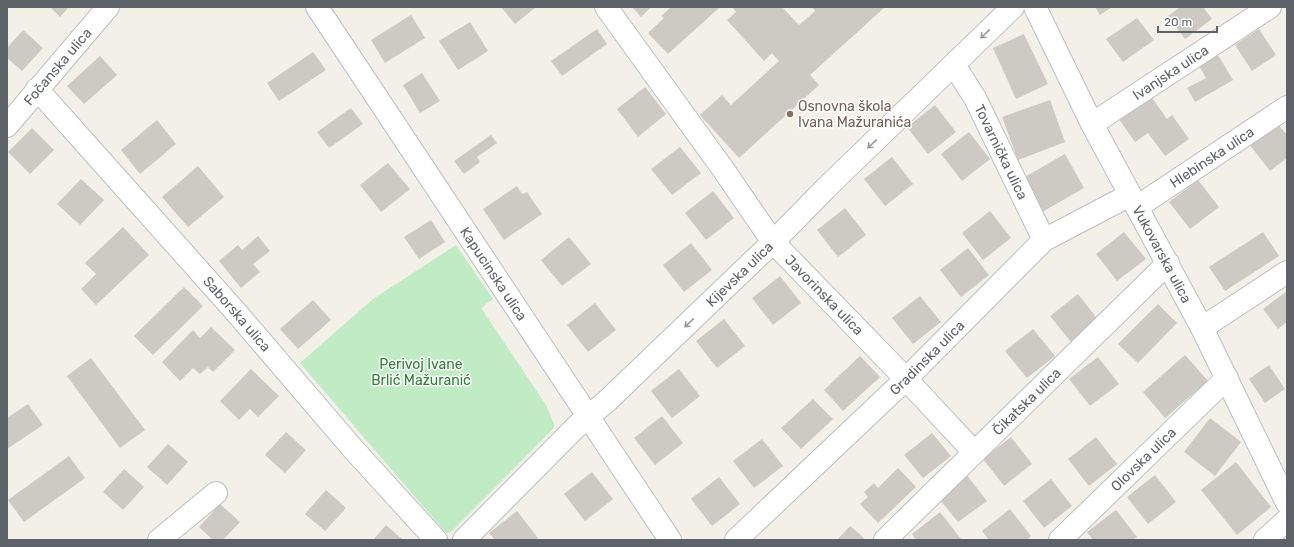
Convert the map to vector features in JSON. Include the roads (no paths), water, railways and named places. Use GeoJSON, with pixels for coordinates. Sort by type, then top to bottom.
{"type":"FeatureCollection","features":[{"type":"Feature","properties":{"kind":"street","name":"Fočanska ulica"},"geometry":{"type":"LineString","coordinates":[[7,126],[108,7]]}},
{"type":"Feature","properties":{"kind":"street","name":"Kapucinska ulica"},"geometry":{"type":"LineString","coordinates":[[317,7],[670,540]]}},
{"type":"Feature","properties":{"kind":"street","name":"Javorinska ulica"},"geometry":{"type":"LineString","coordinates":[[606,7],[723,169],[773,242],[906,379],[974,452]]}},
{"type":"Feature","properties":{"kind":"street","name":"Kijevska ulica"},"geometry":{"type":"LineString","coordinates":[[464,540],[588,417],[607,401],[773,242],[1013,7]]}},
{"type":"Feature","properties":{"kind":"street","name":"Vukovarska ulica"},"geometry":{"type":"LineString","coordinates":[[1035,7],[1092,124],[1168,263],[1284,490]]}},
{"type":"Feature","properties":{"kind":"street","name":"Ivanjska ulica"},"geometry":{"type":"LineString","coordinates":[[1092,124],[1270,7]]}},
{"type":"Feature","properties":{"kind":"street","name":"Tovarnička ulica"},"geometry":{"type":"LineString","coordinates":[[954,65],[975,98],[1044,240]]}},
{"type":"Feature","properties":{"kind":"street","name":"Saborska ulica"},"geometry":{"type":"LineString","coordinates":[[37,89],[230,305],[354,450],[436,540]]}},
{"type":"Feature","properties":{"kind":"street","name":"Hlebinska ulica"},"geometry":{"type":"LineString","coordinates":[[1134,201],[1287,107]]}},
{"type":"Feature","properties":{"kind":"street","name":"Gradinska ulica"},"geometry":{"type":"LineString","coordinates":[[736,540],[906,379],[1044,240],[1134,201]]}},
{"type":"Feature","properties":{"kind":"street","name":"Čikatska ulica"},"geometry":{"type":"LineString","coordinates":[[885,540],[1168,263]]}},
{"type":"Feature","properties":{"kind":"street"},"geometry":{"type":"LineString","coordinates":[[1202,328],[1287,272]]}},
{"type":"Feature","properties":{"kind":"street","name":"Olovska ulica"},"geometry":{"type":"LineString","coordinates":[[1060,540],[1227,378]]}},
{"type":"Feature","properties":{"kind":"street"},"geometry":{"type":"LineString","coordinates":[[159,540],[216,493]]}},
{"type":"Feature","properties":{"kind":"street"},"geometry":{"type":"LineString","coordinates":[[1265,540],[1287,520]]}},
{"type":"Feature","properties":{"kind":"place","name":"Osnovna škola Ivana Mažuranića"},"geometry":{"type":"Point","coordinates":[790,114]}},
{"type":"Feature","properties":{"kind":"park label","name":"Perivoj Ivane Brlić Mažuranić"},"geometry":{"type":"Point","coordinates":[421,372]}}]}
